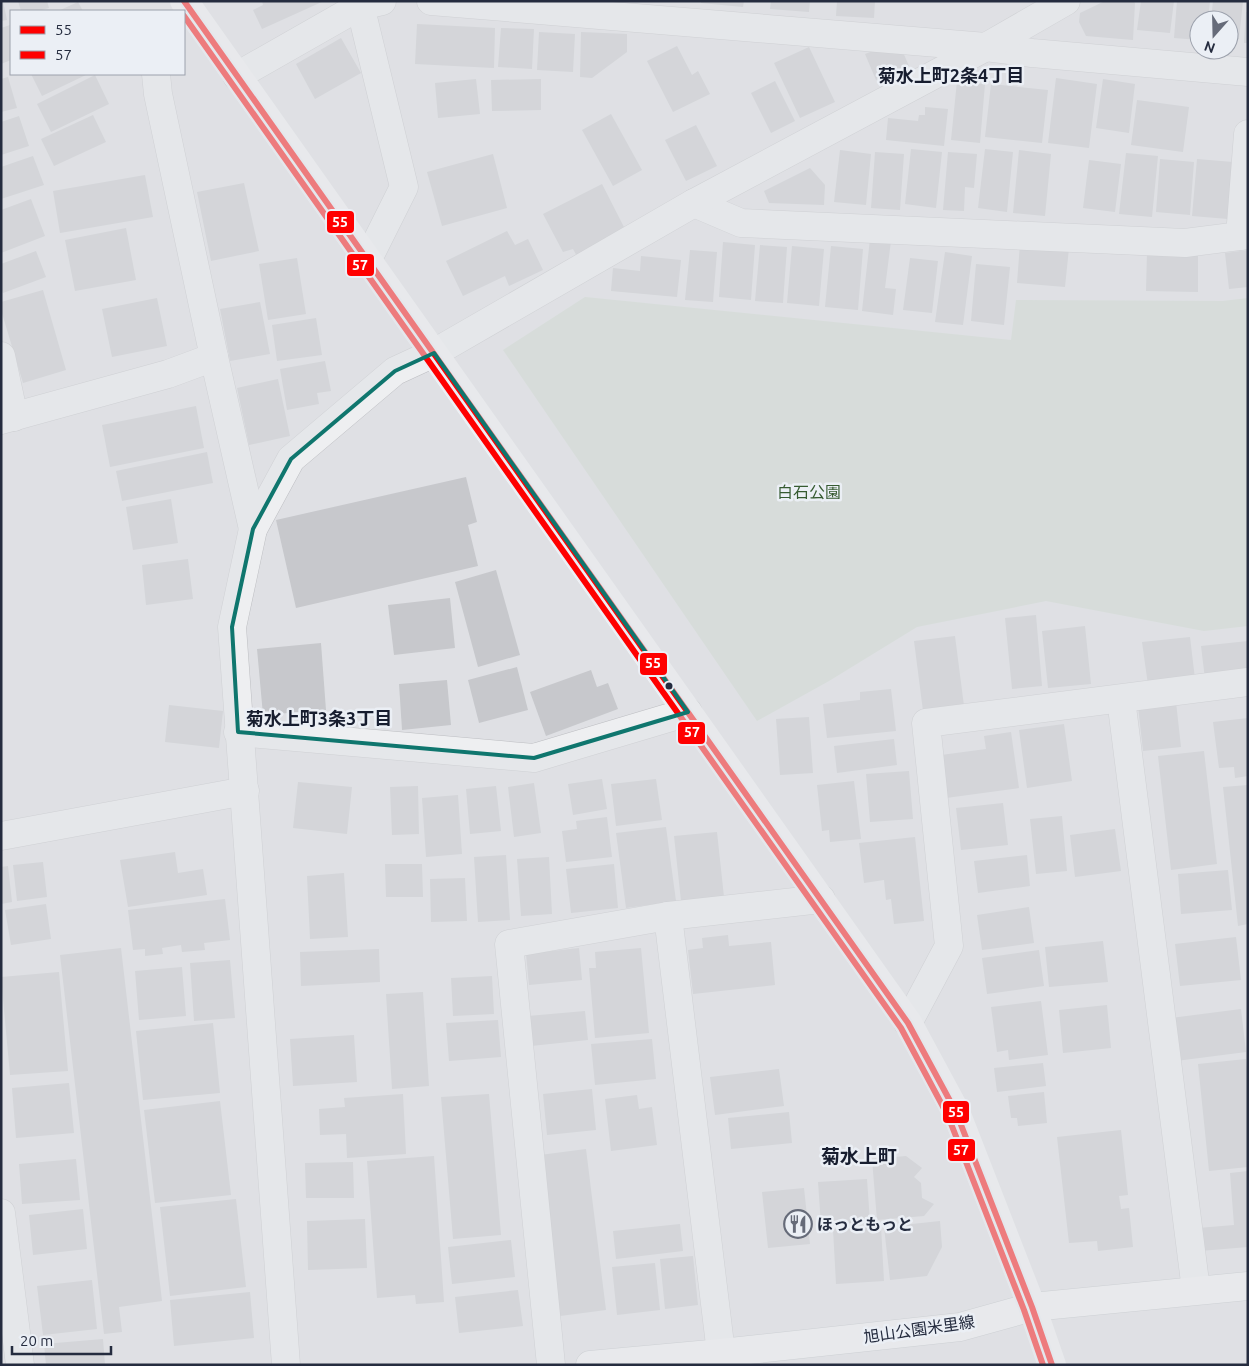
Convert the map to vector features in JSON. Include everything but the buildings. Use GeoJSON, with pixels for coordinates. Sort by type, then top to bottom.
{"type":"FeatureCollection","features":[{"type":"Feature","properties":{"kind":"street"},"geometry":{"type":"LineString","coordinates":[[431,1],[986,47],[1032,53],[1248,72]]}},
{"type":"Feature","properties":{"kind":"street"},"geometry":{"type":"LineString","coordinates":[[286,1365],[245,791],[238,732],[232,627],[253,530],[291,459],[394,371],[434,354],[694,203],[986,47],[1066,1]]}},
{"type":"Feature","properties":{"kind":"street"},"geometry":{"type":"LineString","coordinates":[[237,76],[367,3],[404,187],[368,259]]}},
{"type":"Feature","properties":{"kind":"street"},"geometry":{"type":"LineString","coordinates":[[184,5],[368,259],[908,1023],[956,1112],[1032,1306],[1052,1365]]}},
{"type":"Feature","properties":{"kind":"street"},"geometry":{"type":"LineString","coordinates":[[156,75],[158,94],[214,357],[253,530]]}},
{"type":"Feature","properties":{"kind":"street"},"geometry":{"type":"LineString","coordinates":[[694,203],[741,222],[1185,243],[1244,235],[1248,134]]}},
{"type":"Feature","properties":{"kind":"street"},"geometry":{"type":"LineString","coordinates":[[1,356],[8,418],[168,374],[214,357]]}},
{"type":"Feature","properties":{"kind":"street"},"geometry":{"type":"LineString","coordinates":[[908,1023],[949,946],[926,723],[1248,682]]}},
{"type":"Feature","properties":{"kind":"street"},"geometry":{"type":"LineString","coordinates":[[1121,698],[1196,1290]]}},
{"type":"Feature","properties":{"kind":"street"},"geometry":{"type":"LineString","coordinates":[[238,732],[534,758],[688,712]]}},
{"type":"Feature","properties":{"kind":"street"},"geometry":{"type":"LineString","coordinates":[[1,836],[245,791]]}},
{"type":"Feature","properties":{"kind":"street"},"geometry":{"type":"LineString","coordinates":[[551,1365],[509,944],[668,916],[821,900]]}},
{"type":"Feature","properties":{"kind":"street"},"geometry":{"type":"LineString","coordinates":[[668,916],[721,1353]]}},
{"type":"Feature","properties":{"kind":"street"},"geometry":{"type":"LineString","coordinates":[[1,1213],[20,1365]]}},
{"type":"Feature","properties":{"kind":"street","name":"旭山公園米里線"},"geometry":{"type":"LineString","coordinates":[[590,1365],[685,1360],[721,1353],[960,1327],[1032,1306],[1248,1286]]}},
{"type":"Feature","properties":{"kind":"highlighted area"},"geometry":{"type":"Polygon","coordinates":[[[434,353],[688,712],[534,758],[238,732],[232,627],[253,529],[291,459],[395,371],[434,353]]]}},
{"type":"Feature","properties":{"kind":"green space","name":"白石公園"},"geometry":{"type":"Polygon","coordinates":[[[585,297],[1011,340],[1016,300],[1223,301],[1248,298],[1248,626],[1204,631],[1046,601],[917,627],[829,681],[757,721],[503,350],[585,297]]]}},
{"type":"Feature","properties":{"kind":"transit line","name":"55"},"geometry":{"type":"LineString","coordinates":[[184,1],[908,1023],[956,1112],[1032,1307],[1052,1365]]}},
{"type":"Feature","properties":{"kind":"transit line","name":"57"},"geometry":{"type":"LineString","coordinates":[[185,17],[901,1028],[948,1116],[1024,1310],[1043,1365]]}},
{"type":"Feature","properties":{"kind":"place","name":"ほっともっと"},"geometry":{"type":"Point","coordinates":[798,1224]}},
{"type":"Feature","properties":{"kind":"district","name":"菊水上町2条4丁目"},"geometry":{"type":"Point","coordinates":[951,76]}},
{"type":"Feature","properties":{"kind":"district","name":"菊水上町3条3丁目"},"geometry":{"type":"Point","coordinates":[319,719]}},
{"type":"Feature","properties":{"kind":"district","name":"菊水上町"},"geometry":{"type":"Point","coordinates":[859,1156]}}]}
